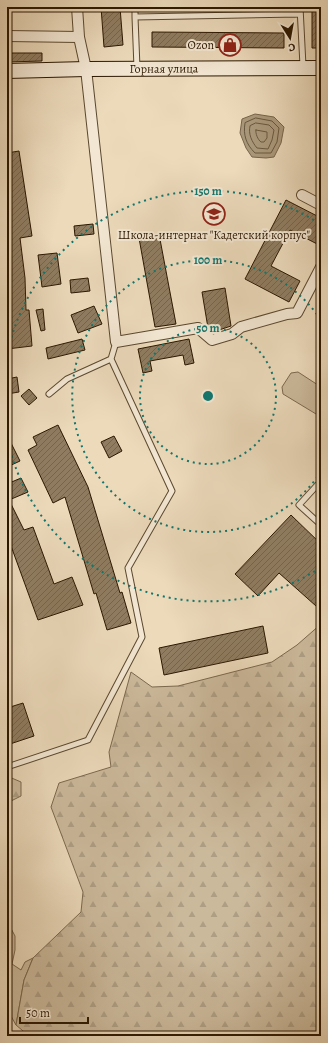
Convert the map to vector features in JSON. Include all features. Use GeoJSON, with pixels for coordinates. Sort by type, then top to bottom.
{"type":"FeatureCollection","features":[{"type":"Feature","properties":{"kind":"street"},"geometry":{"type":"LineString","coordinates":[[77,7],[79,37],[86,69],[116,342],[198,328],[212,340],[232,334],[241,327],[287,314],[297,313],[321,267]]}},
{"type":"Feature","properties":{"kind":"street"},"geometry":{"type":"LineString","coordinates":[[7,36],[79,37]]}},
{"type":"Feature","properties":{"kind":"street","name":"Горная улица"},"geometry":{"type":"LineString","coordinates":[[7,71],[86,69],[321,68]]}},
{"type":"Feature","properties":{"kind":"street"},"geometry":{"type":"LineString","coordinates":[[302,195],[321,205]]}},
{"type":"Feature","properties":{"kind":"lane"},"geometry":{"type":"LineString","coordinates":[[135,7],[137,69]]}},
{"type":"Feature","properties":{"kind":"lane"},"geometry":{"type":"LineString","coordinates":[[300,7],[304,69]]}},
{"type":"Feature","properties":{"kind":"lane"},"geometry":{"type":"LineString","coordinates":[[135,17],[300,14]]}},
{"type":"Feature","properties":{"kind":"lane"},"geometry":{"type":"LineString","coordinates":[[7,767],[88,740],[142,637],[128,568],[172,491],[111,359],[116,342]]}},
{"type":"Feature","properties":{"kind":"lane"},"geometry":{"type":"LineString","coordinates":[[48,394],[66,379],[111,359]]}},
{"type":"Feature","properties":{"kind":"lane"},"geometry":{"type":"LineString","coordinates":[[321,481],[299,505],[321,525]]}},
{"type":"Feature","properties":{"kind":"green space"},"geometry":{"type":"Polygon","coordinates":[[[298,372],[321,387],[321,417],[283,394],[282,387],[291,373],[298,372]]]}},
{"type":"Feature","properties":{"kind":"green space"},"geometry":{"type":"Polygon","coordinates":[[[321,624],[321,1036],[29,1036],[16,1025],[24,980],[33,958],[81,912],[83,892],[51,807],[59,783],[111,767],[109,752],[131,672],[152,687],[178,686],[272,662],[297,645],[321,624]]]}},
{"type":"Feature","properties":{"kind":"green space"},"geometry":{"type":"Polygon","coordinates":[[[7,776],[21,782],[21,796],[7,803],[7,776]]]}},
{"type":"Feature","properties":{"kind":"green space"},"geometry":{"type":"Polygon","coordinates":[[[7,921],[15,936],[15,950],[12,964],[21,970],[25,962],[33,958],[24,980],[16,1025],[7,1009],[7,921]]]}},
{"type":"Feature","properties":{"kind":"water"},"geometry":{"type":"Polygon","coordinates":[[[255,114],[274,117],[284,127],[281,143],[274,157],[252,157],[246,148],[240,133],[242,119],[255,114]]]}},
{"type":"Feature","properties":{"kind":"building"},"geometry":{"type":"Polygon","coordinates":[[[101,7],[120,7],[123,45],[104,47],[101,7]]]}},
{"type":"Feature","properties":{"kind":"building"},"geometry":{"type":"Polygon","coordinates":[[[312,7],[321,7],[321,48],[312,48],[312,7]]]}},
{"type":"Feature","properties":{"kind":"building"},"geometry":{"type":"Polygon","coordinates":[[[152,32],[284,33],[284,48],[152,47],[152,32]]]}},
{"type":"Feature","properties":{"kind":"building"},"geometry":{"type":"Polygon","coordinates":[[[7,53],[42,53],[42,61],[7,62],[7,53]]]}},
{"type":"Feature","properties":{"kind":"building"},"geometry":{"type":"Polygon","coordinates":[[[19,151],[32,236],[20,238],[25,278],[26,310],[29,310],[32,346],[7,349],[7,153],[19,151]]]}},
{"type":"Feature","properties":{"kind":"building"},"geometry":{"type":"Polygon","coordinates":[[[286,200],[321,218],[321,246],[290,230],[271,266],[300,281],[289,302],[245,279],[286,200]]]}},
{"type":"Feature","properties":{"kind":"building"},"geometry":{"type":"Polygon","coordinates":[[[93,224],[94,234],[75,236],[74,226],[93,224]]]}},
{"type":"Feature","properties":{"kind":"building"},"geometry":{"type":"Polygon","coordinates":[[[159,234],[176,324],[155,327],[139,238],[159,234]]]}},
{"type":"Feature","properties":{"kind":"building"},"geometry":{"type":"Polygon","coordinates":[[[57,253],[61,284],[42,287],[38,255],[57,253]]]}},
{"type":"Feature","properties":{"kind":"building"},"geometry":{"type":"Polygon","coordinates":[[[88,278],[90,291],[71,293],[70,280],[88,278]]]}},
{"type":"Feature","properties":{"kind":"building"},"geometry":{"type":"Polygon","coordinates":[[[225,288],[231,326],[213,332],[208,328],[202,292],[225,288]]]}},
{"type":"Feature","properties":{"kind":"building"},"geometry":{"type":"Polygon","coordinates":[[[94,306],[102,324],[78,333],[71,315],[94,306]]]}},
{"type":"Feature","properties":{"kind":"building"},"geometry":{"type":"Polygon","coordinates":[[[43,309],[45,330],[41,331],[36,310],[43,309]]]}},
{"type":"Feature","properties":{"kind":"building"},"geometry":{"type":"Polygon","coordinates":[[[82,339],[85,350],[48,359],[46,348],[82,339]]]}},
{"type":"Feature","properties":{"kind":"building"},"geometry":{"type":"Polygon","coordinates":[[[189,339],[194,363],[185,365],[183,355],[150,361],[152,371],[143,373],[138,349],[189,339]]]}},
{"type":"Feature","properties":{"kind":"building"},"geometry":{"type":"Polygon","coordinates":[[[17,377],[19,392],[7,394],[7,379],[17,377]]]}},
{"type":"Feature","properties":{"kind":"building"},"geometry":{"type":"Polygon","coordinates":[[[29,389],[37,398],[29,405],[21,396],[29,389]]]}},
{"type":"Feature","properties":{"kind":"building"},"geometry":{"type":"Polygon","coordinates":[[[58,425],[88,487],[120,593],[122,592],[131,623],[107,630],[96,593],[94,594],[65,497],[53,503],[28,450],[37,445],[33,437],[58,425]]]}},
{"type":"Feature","properties":{"kind":"building"},"geometry":{"type":"Polygon","coordinates":[[[7,435],[20,461],[7,467],[7,435]]]}},
{"type":"Feature","properties":{"kind":"building"},"geometry":{"type":"Polygon","coordinates":[[[114,436],[122,451],[109,458],[101,442],[114,436]]]}},
{"type":"Feature","properties":{"kind":"building"},"geometry":{"type":"Polygon","coordinates":[[[21,478],[28,492],[9,500],[24,530],[33,527],[54,584],[72,577],[83,605],[38,620],[7,535],[7,484],[21,478]]]}},
{"type":"Feature","properties":{"kind":"building"},"geometry":{"type":"Polygon","coordinates":[[[291,515],[321,544],[321,601],[316,606],[279,573],[258,596],[235,574],[291,515]]]}},
{"type":"Feature","properties":{"kind":"building"},"geometry":{"type":"Polygon","coordinates":[[[263,626],[268,653],[164,675],[159,648],[263,626]]]}},
{"type":"Feature","properties":{"kind":"building"},"geometry":{"type":"Polygon","coordinates":[[[23,703],[34,736],[7,745],[7,708],[23,703]]]}},
{"type":"Feature","properties":{"kind":"place","name":"Ozon"},"geometry":{"type":"Point","coordinates":[230,45]}},
{"type":"Feature","properties":{"kind":"place","name":"Школа-интернат \"Кадетский корпус\""},"geometry":{"type":"Point","coordinates":[214,214]}}]}
